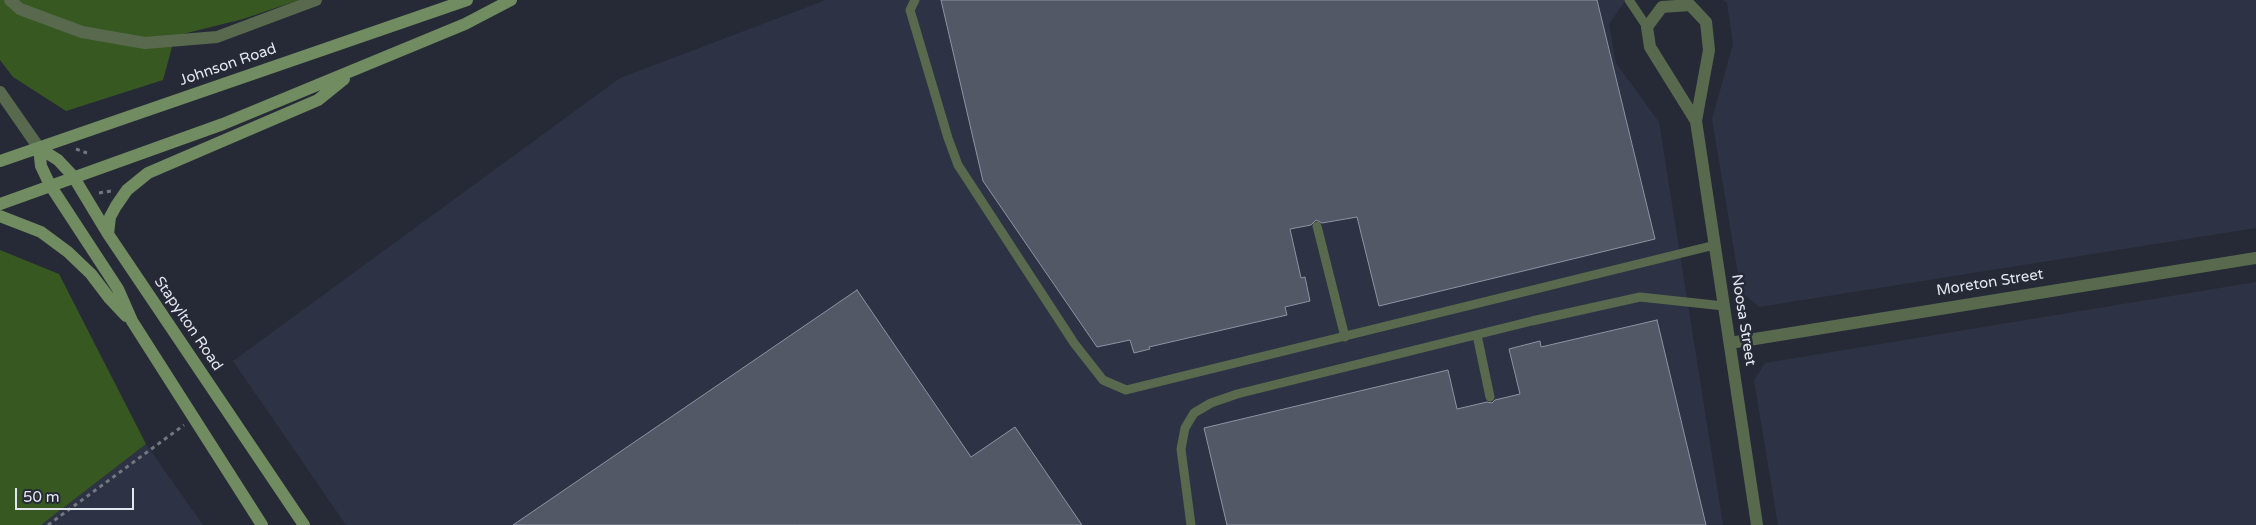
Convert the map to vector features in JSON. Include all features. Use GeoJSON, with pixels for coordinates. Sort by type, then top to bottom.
{"type":"FeatureCollection","features":[{"type":"Feature","properties":{"kind":"main road","name":"Johnson Road"},"geometry":{"type":"LineString","coordinates":[[0,161],[467,0]]}},
{"type":"Feature","properties":{"kind":"main road"},"geometry":{"type":"LineString","coordinates":[[0,204],[73,176],[223,124],[464,24],[511,0]]}},
{"type":"Feature","properties":{"kind":"main road"},"geometry":{"type":"LineString","coordinates":[[108,234],[110,216],[116,206],[127,190],[148,173],[318,100],[358,68]]}},
{"type":"Feature","properties":{"kind":"main road","name":"Stapylton Road"},"geometry":{"type":"LineString","coordinates":[[40,148],[58,160],[73,176],[108,234],[304,525]]}},
{"type":"Feature","properties":{"kind":"main road","name":"Stapylton Road"},"geometry":{"type":"LineString","coordinates":[[40,148],[40,166],[50,185],[118,289],[132,321],[262,525]]}},
{"type":"Feature","properties":{"kind":"main road","name":"Stapylton Road"},"geometry":{"type":"LineString","coordinates":[[0,216],[41,232],[68,252],[91,274],[110,299],[132,321]]}},
{"type":"Feature","properties":{"kind":"street"},"geometry":{"type":"LineString","coordinates":[[10,0],[20,9],[82,32],[145,43],[217,37],[316,0]]}},
{"type":"Feature","properties":{"kind":"street","name":"Noosa Street"},"geometry":{"type":"LineString","coordinates":[[1696,121],[1650,47],[1647,27],[1661,4],[1690,5],[1706,22],[1709,50],[1696,121],[1757,525]]}},
{"type":"Feature","properties":{"kind":"street","name":"Stapylton Road"},"geometry":{"type":"LineString","coordinates":[[0,92],[40,148]]}},
{"type":"Feature","properties":{"kind":"street","name":"Moreton Street"},"geometry":{"type":"LineString","coordinates":[[1730,343],[2256,258]]}},
{"type":"Feature","properties":{"kind":"lane"},"geometry":{"type":"LineString","coordinates":[[915,0],[910,10],[948,138],[958,165],[1074,343],[1104,380],[1126,390],[1715,245]]}},
{"type":"Feature","properties":{"kind":"lane"},"geometry":{"type":"LineString","coordinates":[[1629,0],[1647,27]]}},
{"type":"Feature","properties":{"kind":"lane"},"geometry":{"type":"LineString","coordinates":[[1317,226],[1345,337]]}},
{"type":"Feature","properties":{"kind":"lane"},"geometry":{"type":"LineString","coordinates":[[1191,525],[1181,449],[1185,428],[1194,414],[1211,403],[1237,394],[1640,297],[1724,306]]}},
{"type":"Feature","properties":{"kind":"lane"},"geometry":{"type":"LineString","coordinates":[[1477,335],[1490,397]]}},
{"type":"Feature","properties":{"kind":"path"},"geometry":{"type":"LineString","coordinates":[[76,149],[87,153]]}},
{"type":"Feature","properties":{"kind":"path"},"geometry":{"type":"LineString","coordinates":[[107,184],[108,190]]}},
{"type":"Feature","properties":{"kind":"path"},"geometry":{"type":"LineString","coordinates":[[48,525],[193,418]]}},
{"type":"Feature","properties":{"kind":"shaded area"},"geometry":{"type":"Polygon","coordinates":[[[826,0],[1626,0],[1609,24],[1616,63],[1659,122],[1723,525],[346,525],[233,361],[620,78],[826,0]]]}},
{"type":"Feature","properties":{"kind":"shaded area"},"geometry":{"type":"Polygon","coordinates":[[[1723,0],[2256,0],[2256,228],[1759,307],[1741,292],[1712,119],[1733,44],[1727,3],[1723,0]]]}},
{"type":"Feature","properties":{"kind":"shaded area"},"geometry":{"type":"Polygon","coordinates":[[[2256,282],[2256,525],[1778,525],[1754,380],[1765,363],[2256,282]]]}},
{"type":"Feature","properties":{"kind":"shaded area"},"geometry":{"type":"Polygon","coordinates":[[[146,444],[203,525],[41,525],[146,444]]]}},
{"type":"Feature","properties":{"kind":"green space"},"geometry":{"type":"Polygon","coordinates":[[[0,0],[299,0],[243,19],[175,36],[163,80],[66,111],[13,77],[0,60],[0,0]]]}},
{"type":"Feature","properties":{"kind":"green space"},"geometry":{"type":"Polygon","coordinates":[[[0,250],[59,274],[146,444],[41,525],[0,525],[0,250]]]}},
{"type":"Feature","properties":{"kind":"building"},"geometry":{"type":"Polygon","coordinates":[[[941,0],[1597,0],[1655,239],[1379,306],[1357,217],[1322,223],[1316,220],[1311,225],[1290,229],[1301,278],[1305,277],[1310,301],[1285,307],[1287,315],[1149,347],[1150,349],[1134,353],[1130,340],[1097,347],[983,181],[941,0]]]}},
{"type":"Feature","properties":{"kind":"building"},"geometry":{"type":"Polygon","coordinates":[[[857,290],[971,457],[1015,427],[1082,525],[513,525],[857,290]]]}},
{"type":"Feature","properties":{"kind":"building"},"geometry":{"type":"Polygon","coordinates":[[[1657,320],[1706,525],[1227,525],[1204,428],[1448,370],[1457,409],[1487,402],[1492,403],[1495,400],[1520,394],[1509,349],[1540,341],[1541,347],[1657,320]]]}}]}
